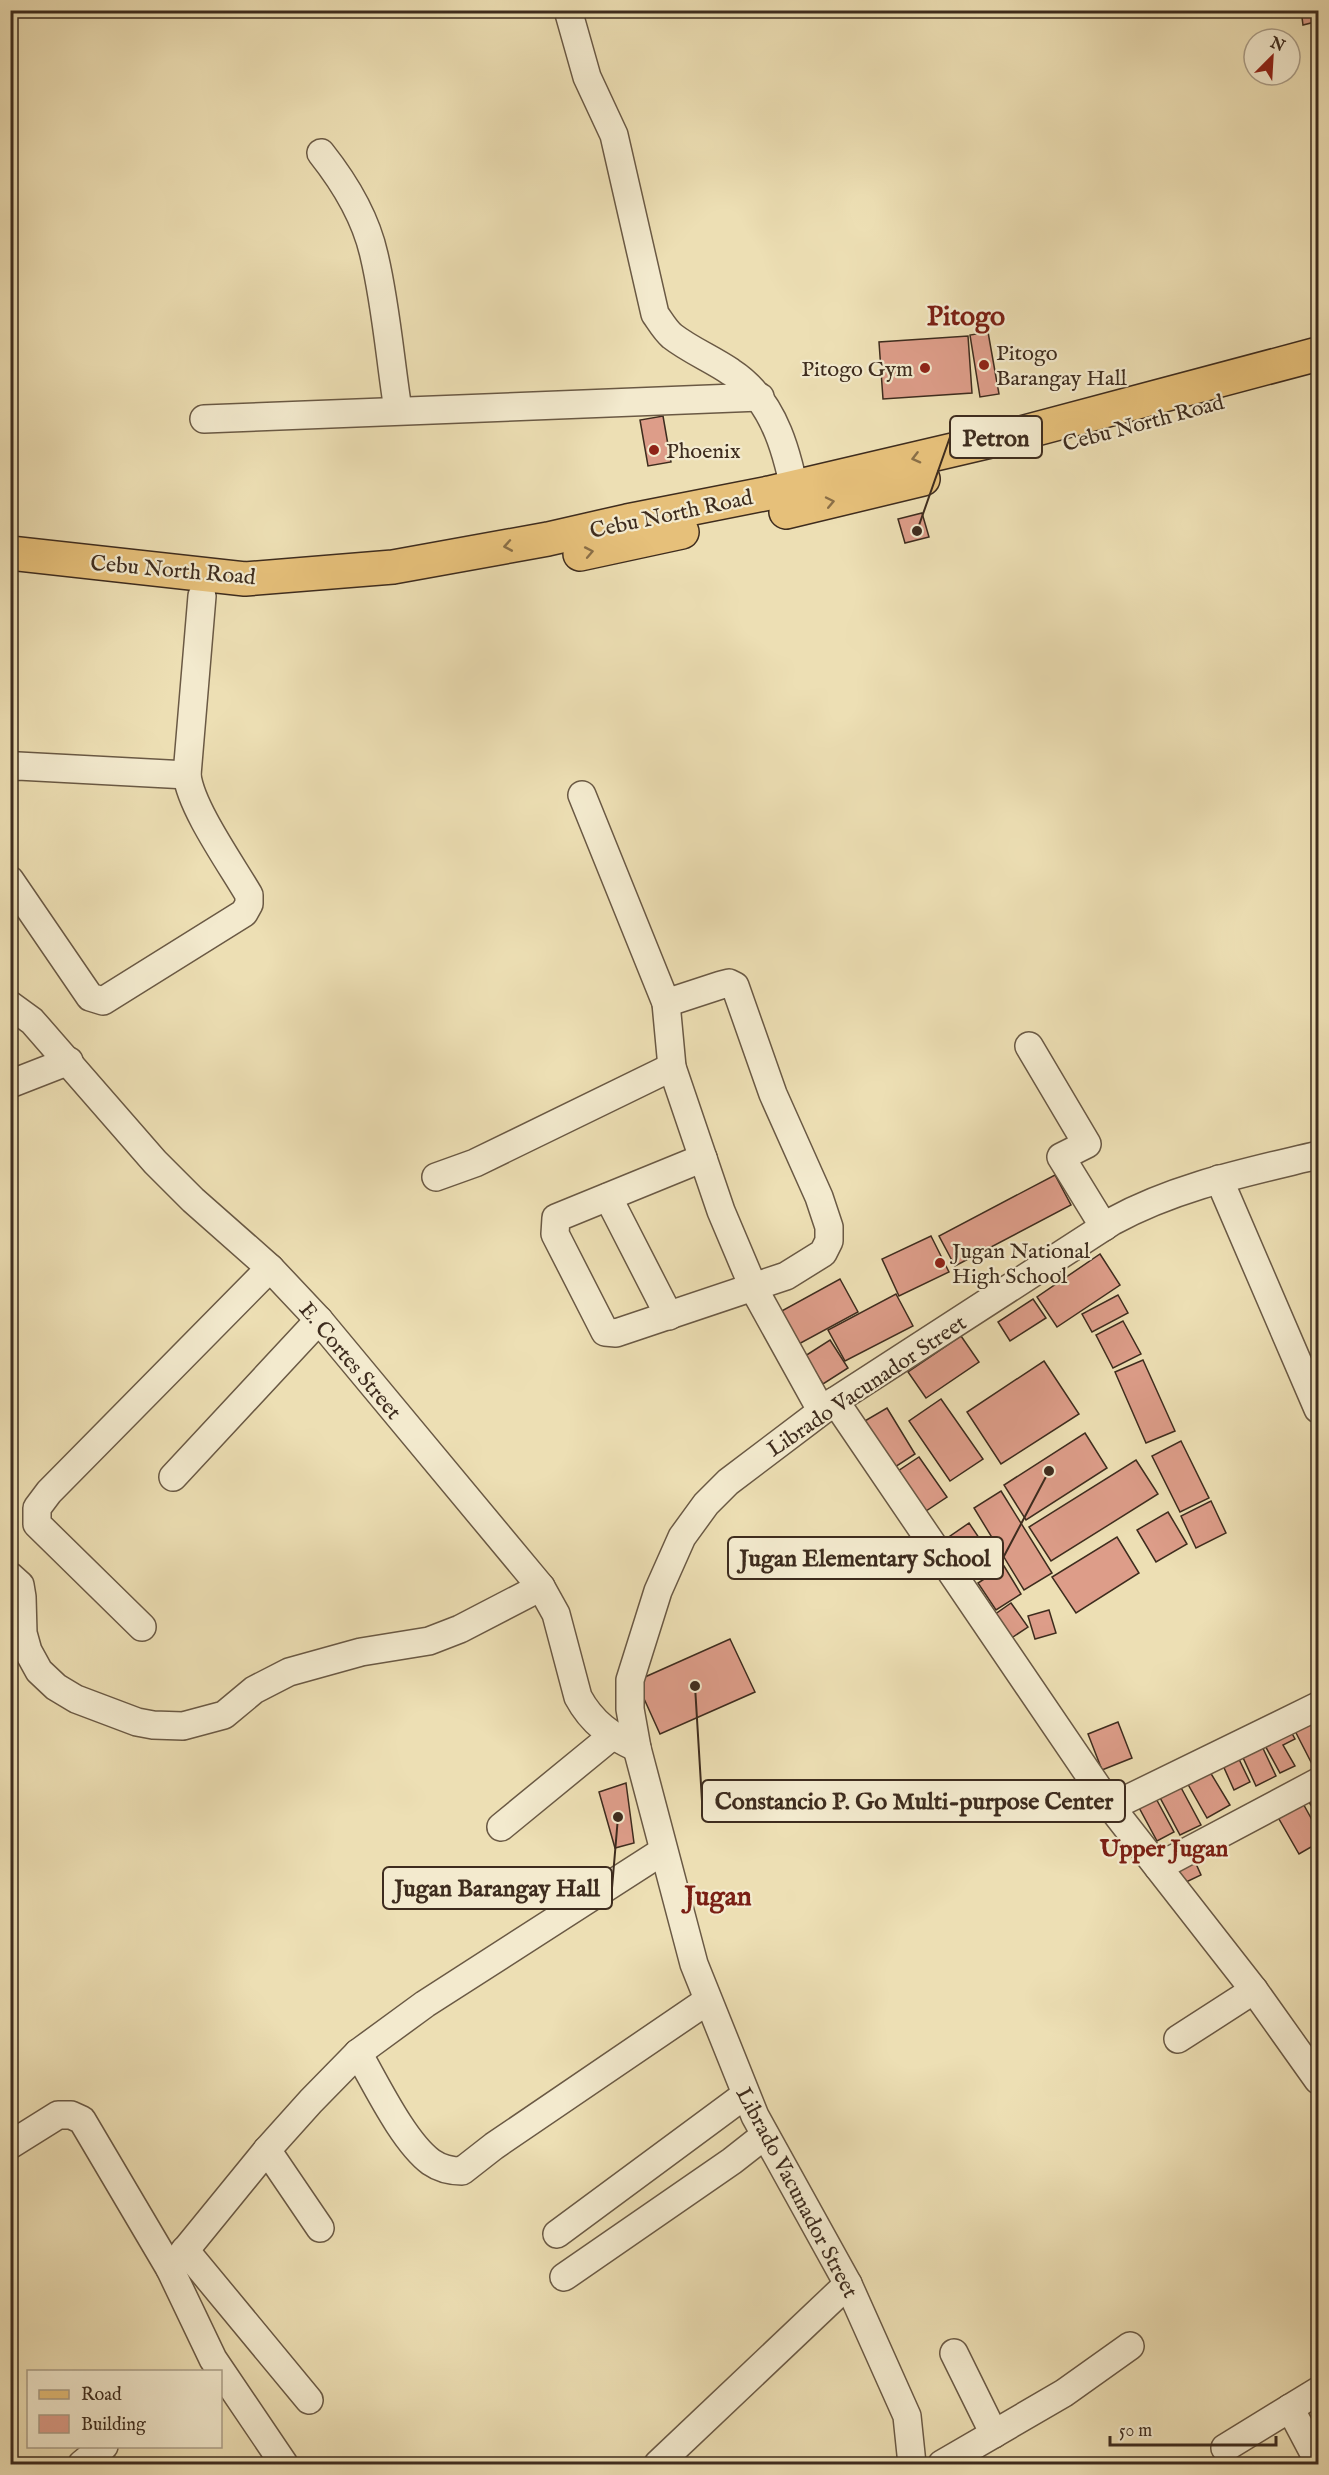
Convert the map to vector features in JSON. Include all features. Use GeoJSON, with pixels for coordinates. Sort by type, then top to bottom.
{"type":"FeatureCollection","features":[{"type":"Feature","properties":{"kind":"main road","name":"Cebu North Road"},"geometry":{"type":"LineString","coordinates":[[10,571],[202,596],[328,591],[464,577],[796,498],[991,441],[1318,354]]}},
{"type":"Feature","properties":{"kind":"main road","name":"Cebu North Road"},"geometry":{"type":"LineString","coordinates":[[10,553],[244,579],[393,567],[796,498],[872,493],[1318,376]]}},
{"type":"Feature","properties":{"kind":"street"},"geometry":{"type":"LineString","coordinates":[[568,10],[587,77],[614,135],[655,314],[670,335],[732,372],[760,397],[783,442],[796,498]]}},
{"type":"Feature","properties":{"kind":"street"},"geometry":{"type":"LineString","coordinates":[[321,153],[339,175],[374,254],[398,410]]}},
{"type":"Feature","properties":{"kind":"street"},"geometry":{"type":"LineString","coordinates":[[204,419],[760,397]]}},
{"type":"Feature","properties":{"kind":"street"},"geometry":{"type":"LineString","coordinates":[[10,880],[90,997],[103,1001],[244,913],[249,904],[249,895],[196,803],[188,786],[186,775],[202,596]]}},
{"type":"Feature","properties":{"kind":"street"},"geometry":{"type":"LineString","coordinates":[[10,768],[18,766],[186,775]]}},
{"type":"Feature","properties":{"kind":"street"},"geometry":{"type":"LineString","coordinates":[[582,795],[666,1003],[672,1067],[721,1211],[754,1289],[828,1406],[1111,1807],[1254,1990],[1318,2080]]}},
{"type":"Feature","properties":{"kind":"street"},"geometry":{"type":"LineString","coordinates":[[666,1003],[729,983],[735,986],[773,1094],[819,1197],[829,1227],[829,1241],[823,1253],[786,1276],[754,1289],[616,1333],[605,1332],[555,1234],[556,1218],[703,1158]]}},
{"type":"Feature","properties":{"kind":"street","name":"E. Cortes Street"},"geometry":{"type":"LineString","coordinates":[[10,1005],[32,1021],[155,1162],[192,1200],[270,1268],[319,1320],[542,1587],[556,1614],[578,1697],[594,1722],[612,1736],[637,1748]]}},
{"type":"Feature","properties":{"kind":"street"},"geometry":{"type":"LineString","coordinates":[[1029,1046],[1087,1144],[1061,1157],[1104,1227]]}},
{"type":"Feature","properties":{"kind":"street"},"geometry":{"type":"LineString","coordinates":[[10,1084],[69,1061]]}},
{"type":"Feature","properties":{"kind":"street"},"geometry":{"type":"LineString","coordinates":[[436,1177],[475,1163],[672,1067]]}},
{"type":"Feature","properties":{"kind":"street","name":"Librado Vacunador Street"},"geometry":{"type":"LineString","coordinates":[[912,2464],[907,2416],[848,2284],[745,2095],[707,2001],[683,1929],[637,1748],[630,1708],[630,1680],[658,1592],[682,1537],[706,1504],[728,1482],[828,1406],[1104,1227],[1144,1204],[1219,1179],[1318,1155]]}},
{"type":"Feature","properties":{"kind":"street"},"geometry":{"type":"LineString","coordinates":[[1219,1179],[1318,1409]]}},
{"type":"Feature","properties":{"kind":"street"},"geometry":{"type":"LineString","coordinates":[[608,1197],[669,1316]]}},
{"type":"Feature","properties":{"kind":"street"},"geometry":{"type":"LineString","coordinates":[[142,1627],[37,1524],[37,1508],[49,1492],[270,1268]]}},
{"type":"Feature","properties":{"kind":"street"},"geometry":{"type":"LineString","coordinates":[[173,1477],[319,1320]]}},
{"type":"Feature","properties":{"kind":"street"},"geometry":{"type":"LineString","coordinates":[[10,1576],[20,1585],[23,1633],[28,1651],[39,1671],[56,1687],[76,1699],[137,1722],[168,1726],[199,1724],[224,1715],[254,1690],[289,1672],[361,1652],[429,1641],[460,1629],[542,1587]]}},
{"type":"Feature","properties":{"kind":"street"},"geometry":{"type":"LineString","coordinates":[[1111,1807],[1318,1706]]}},
{"type":"Feature","properties":{"kind":"street"},"geometry":{"type":"LineString","coordinates":[[501,1827],[612,1736]]}},
{"type":"Feature","properties":{"kind":"street"},"geometry":{"type":"LineString","coordinates":[[1158,1868],[1318,1782]]}},
{"type":"Feature","properties":{"kind":"street"},"geometry":{"type":"LineString","coordinates":[[178,2259],[267,2150],[358,2053],[425,2004],[663,1851]]}},
{"type":"Feature","properties":{"kind":"street"},"geometry":{"type":"LineString","coordinates":[[1178,2039],[1254,1990]]}},
{"type":"Feature","properties":{"kind":"street"},"geometry":{"type":"LineString","coordinates":[[358,2053],[416,2146],[431,2162],[442,2168],[462,2170],[707,2001]]}},
{"type":"Feature","properties":{"kind":"street"},"geometry":{"type":"LineString","coordinates":[[557,2234],[745,2095]]}},
{"type":"Feature","properties":{"kind":"street"},"geometry":{"type":"LineString","coordinates":[[10,2145],[58,2115],[71,2115],[82,2120],[178,2259],[309,2400]]}},
{"type":"Feature","properties":{"kind":"street"},"geometry":{"type":"LineString","coordinates":[[564,2277],[732,2161],[765,2135]]}},
{"type":"Feature","properties":{"kind":"street"},"geometry":{"type":"LineString","coordinates":[[267,2150],[320,2228]]}},
{"type":"Feature","properties":{"kind":"street"},"geometry":{"type":"LineString","coordinates":[[178,2259],[205,2365]]}},
{"type":"Feature","properties":{"kind":"street"},"geometry":{"type":"LineString","coordinates":[[658,2464],[848,2284]]}},
{"type":"Feature","properties":{"kind":"street"},"geometry":{"type":"LineString","coordinates":[[942,2464],[1064,2393],[1130,2346]]}},
{"type":"Feature","properties":{"kind":"street"},"geometry":{"type":"LineString","coordinates":[[954,2353],[994,2434]]}},
{"type":"Feature","properties":{"kind":"street"},"geometry":{"type":"LineString","coordinates":[[222,2386],[284,2464]]}},
{"type":"Feature","properties":{"kind":"street"},"geometry":{"type":"LineString","coordinates":[[1225,2448],[1318,2391]]}},
{"type":"Feature","properties":{"kind":"street"},"geometry":{"type":"LineString","coordinates":[[1290,2408],[1318,2462]]}},
{"type":"Feature","properties":{"kind":"street"},"geometry":{"type":"LineString","coordinates":[[81,2464],[101,2448]]}},
{"type":"Feature","properties":{"kind":"building"},"geometry":{"type":"Polygon","coordinates":[[[1301,10],[1318,10],[1318,42],[1315,22],[1303,25],[1301,10]]]}},
{"type":"Feature","properties":{"kind":"building","name":"Pitogo Barangay Hall"},"geometry":{"type":"Polygon","coordinates":[[[988,332],[999,394],[980,397],[970,335],[988,332]]]}},
{"type":"Feature","properties":{"kind":"building","name":"Pitogo Gym"},"geometry":{"type":"Polygon","coordinates":[[[968,336],[972,393],[883,399],[879,342],[968,336]]]}},
{"type":"Feature","properties":{"kind":"building"},"geometry":{"type":"Polygon","coordinates":[[[663,416],[671,462],[648,466],[640,420],[663,416]]]}},
{"type":"Feature","properties":{"kind":"building"},"geometry":{"type":"Polygon","coordinates":[[[922,513],[929,537],[905,543],[898,519],[922,513]]]}},
{"type":"Feature","properties":{"kind":"building"},"geometry":{"type":"Polygon","coordinates":[[[1055,1175],[1071,1205],[955,1266],[939,1236],[1055,1175]]]}},
{"type":"Feature","properties":{"kind":"building"},"geometry":{"type":"Polygon","coordinates":[[[931,1236],[949,1272],[899,1296],[882,1259],[931,1236]]]}},
{"type":"Feature","properties":{"kind":"building"},"geometry":{"type":"Polygon","coordinates":[[[1100,1254],[1120,1285],[1057,1327],[1037,1297],[1100,1254]]]}},
{"type":"Feature","properties":{"kind":"building"},"geometry":{"type":"Polygon","coordinates":[[[840,1279],[858,1312],[797,1345],[778,1313],[840,1279]]]}},
{"type":"Feature","properties":{"kind":"building"},"geometry":{"type":"Polygon","coordinates":[[[896,1294],[913,1326],[845,1361],[828,1330],[896,1294]]]}},
{"type":"Feature","properties":{"kind":"building"},"geometry":{"type":"Polygon","coordinates":[[[1118,1295],[1128,1313],[1092,1332],[1082,1314],[1118,1295]]]}},
{"type":"Feature","properties":{"kind":"building"},"geometry":{"type":"Polygon","coordinates":[[[1033,1299],[1046,1318],[1010,1341],[998,1322],[1033,1299]]]}},
{"type":"Feature","properties":{"kind":"building"},"geometry":{"type":"Polygon","coordinates":[[[1123,1321],[1141,1354],[1113,1368],[1096,1335],[1123,1321]]]}},
{"type":"Feature","properties":{"kind":"building"},"geometry":{"type":"Polygon","coordinates":[[[961,1336],[979,1362],[926,1398],[908,1372],[961,1336]]]}},
{"type":"Feature","properties":{"kind":"building"},"geometry":{"type":"Polygon","coordinates":[[[830,1340],[848,1368],[823,1384],[805,1356],[830,1340]]]}},
{"type":"Feature","properties":{"kind":"building"},"geometry":{"type":"Polygon","coordinates":[[[1143,1360],[1175,1431],[1146,1443],[1115,1372],[1143,1360]]]}},
{"type":"Feature","properties":{"kind":"building"},"geometry":{"type":"Polygon","coordinates":[[[1044,1361],[1079,1414],[1001,1464],[967,1412],[1044,1361]]]}},
{"type":"Feature","properties":{"kind":"building"},"geometry":{"type":"Polygon","coordinates":[[[941,1399],[983,1459],[950,1481],[909,1421],[941,1399]]]}},
{"type":"Feature","properties":{"kind":"building"},"geometry":{"type":"Polygon","coordinates":[[[887,1408],[915,1454],[892,1469],[863,1422],[887,1408]]]}},
{"type":"Feature","properties":{"kind":"building"},"geometry":{"type":"Polygon","coordinates":[[[1085,1433],[1107,1468],[1026,1520],[1004,1485],[1085,1433]]]}},
{"type":"Feature","properties":{"kind":"building"},"geometry":{"type":"Polygon","coordinates":[[[1181,1441],[1209,1498],[1180,1512],[1152,1456],[1181,1441]]]}},
{"type":"Feature","properties":{"kind":"building"},"geometry":{"type":"Polygon","coordinates":[[[919,1457],[947,1497],[923,1513],[895,1473],[919,1457]]]}},
{"type":"Feature","properties":{"kind":"building"},"geometry":{"type":"Polygon","coordinates":[[[1136,1460],[1158,1494],[1051,1561],[1029,1527],[1136,1460]]]}},
{"type":"Feature","properties":{"kind":"building"},"geometry":{"type":"Polygon","coordinates":[[[1001,1491],[1052,1573],[1024,1590],[974,1508],[1001,1491]]]}},
{"type":"Feature","properties":{"kind":"building"},"geometry":{"type":"Polygon","coordinates":[[[1211,1501],[1226,1533],[1196,1548],[1181,1516],[1211,1501]]]}},
{"type":"Feature","properties":{"kind":"building"},"geometry":{"type":"Polygon","coordinates":[[[1168,1512],[1187,1544],[1156,1562],[1137,1530],[1168,1512]]]}},
{"type":"Feature","properties":{"kind":"building"},"geometry":{"type":"Polygon","coordinates":[[[969,1523],[994,1560],[969,1577],[943,1541],[969,1523]]]}},
{"type":"Feature","properties":{"kind":"building"},"geometry":{"type":"Polygon","coordinates":[[[1117,1537],[1139,1573],[1076,1613],[1052,1577],[1117,1537]]]}},
{"type":"Feature","properties":{"kind":"building"},"geometry":{"type":"Polygon","coordinates":[[[1004,1566],[1021,1594],[996,1610],[978,1583],[1004,1566]]]}},
{"type":"Feature","properties":{"kind":"building"},"geometry":{"type":"Polygon","coordinates":[[[1011,1603],[1028,1627],[1010,1639],[994,1615],[1011,1603]]]}},
{"type":"Feature","properties":{"kind":"building"},"geometry":{"type":"Polygon","coordinates":[[[1049,1610],[1056,1633],[1035,1639],[1028,1616],[1049,1610]]]}},
{"type":"Feature","properties":{"kind":"building"},"geometry":{"type":"Polygon","coordinates":[[[730,1639],[755,1692],[660,1734],[636,1681],[730,1639]]]}},
{"type":"Feature","properties":{"kind":"building"},"geometry":{"type":"Polygon","coordinates":[[[1318,1714],[1318,1763],[1313,1766],[1292,1725],[1318,1714]]]}},
{"type":"Feature","properties":{"kind":"building"},"geometry":{"type":"Polygon","coordinates":[[[1118,1722],[1132,1758],[1102,1770],[1088,1734],[1118,1722]]]}},
{"type":"Feature","properties":{"kind":"building"},"geometry":{"type":"Polygon","coordinates":[[[1288,1726],[1295,1739],[1283,1745],[1295,1766],[1280,1773],[1262,1740],[1288,1726]]]}},
{"type":"Feature","properties":{"kind":"building"},"geometry":{"type":"Polygon","coordinates":[[[1260,1742],[1276,1776],[1256,1786],[1240,1751],[1260,1742]]]}},
{"type":"Feature","properties":{"kind":"building"},"geometry":{"type":"Polygon","coordinates":[[[1236,1753],[1250,1782],[1234,1790],[1221,1761],[1236,1753]]]}},
{"type":"Feature","properties":{"kind":"building"},"geometry":{"type":"Polygon","coordinates":[[[1207,1767],[1230,1805],[1207,1818],[1185,1779],[1207,1767]]]}},
{"type":"Feature","properties":{"kind":"building"},"geometry":{"type":"Polygon","coordinates":[[[1178,1782],[1201,1825],[1180,1835],[1157,1792],[1178,1782]]]}},
{"type":"Feature","properties":{"kind":"building"},"geometry":{"type":"Polygon","coordinates":[[[626,1783],[634,1843],[615,1848],[599,1792],[626,1783]]]}},
{"type":"Feature","properties":{"kind":"building"},"geometry":{"type":"Polygon","coordinates":[[[1318,1791],[1318,1817],[1309,1802],[1316,1798],[1318,1791]]]}},
{"type":"Feature","properties":{"kind":"building"},"geometry":{"type":"Polygon","coordinates":[[[1153,1793],[1174,1832],[1157,1841],[1136,1802],[1153,1793]]]}},
{"type":"Feature","properties":{"kind":"building"},"geometry":{"type":"Polygon","coordinates":[[[1300,1798],[1316,1827],[1318,1826],[1318,1843],[1299,1854],[1275,1812],[1300,1798]]]}},
{"type":"Feature","properties":{"kind":"building"},"geometry":{"type":"Polygon","coordinates":[[[1192,1855],[1201,1875],[1182,1884],[1172,1864],[1192,1855]]]}},
{"type":"Feature","properties":{"kind":"place","name":"Pitogo Barangay Hall"},"geometry":{"type":"Point","coordinates":[984,365]}},
{"type":"Feature","properties":{"kind":"place","name":"Pitogo Gym"},"geometry":{"type":"Point","coordinates":[925,368]}},
{"type":"Feature","properties":{"kind":"place","name":"Phoenix"},"geometry":{"type":"Point","coordinates":[654,450]}},
{"type":"Feature","properties":{"kind":"place","name":"Petron"},"geometry":{"type":"Point","coordinates":[917,531]}},
{"type":"Feature","properties":{"kind":"place","name":"Jugan National High School"},"geometry":{"type":"Point","coordinates":[940,1263]}},
{"type":"Feature","properties":{"kind":"place","name":"Jugan Elementary School"},"geometry":{"type":"Point","coordinates":[1049,1471]}},
{"type":"Feature","properties":{"kind":"place","name":"Constancio P. Go Multi-purpose Center"},"geometry":{"type":"Point","coordinates":[695,1686]}},
{"type":"Feature","properties":{"kind":"place","name":"Jugan Barangay Hall"},"geometry":{"type":"Point","coordinates":[618,1817]}},
{"type":"Feature","properties":{"kind":"district","name":"Pitogo"},"geometry":{"type":"Point","coordinates":[966,315]}},
{"type":"Feature","properties":{"kind":"district","name":"Upper Jugan"},"geometry":{"type":"Point","coordinates":[1164,1848]}},
{"type":"Feature","properties":{"kind":"district","name":"Jugan"},"geometry":{"type":"Point","coordinates":[718,1895]}}]}
